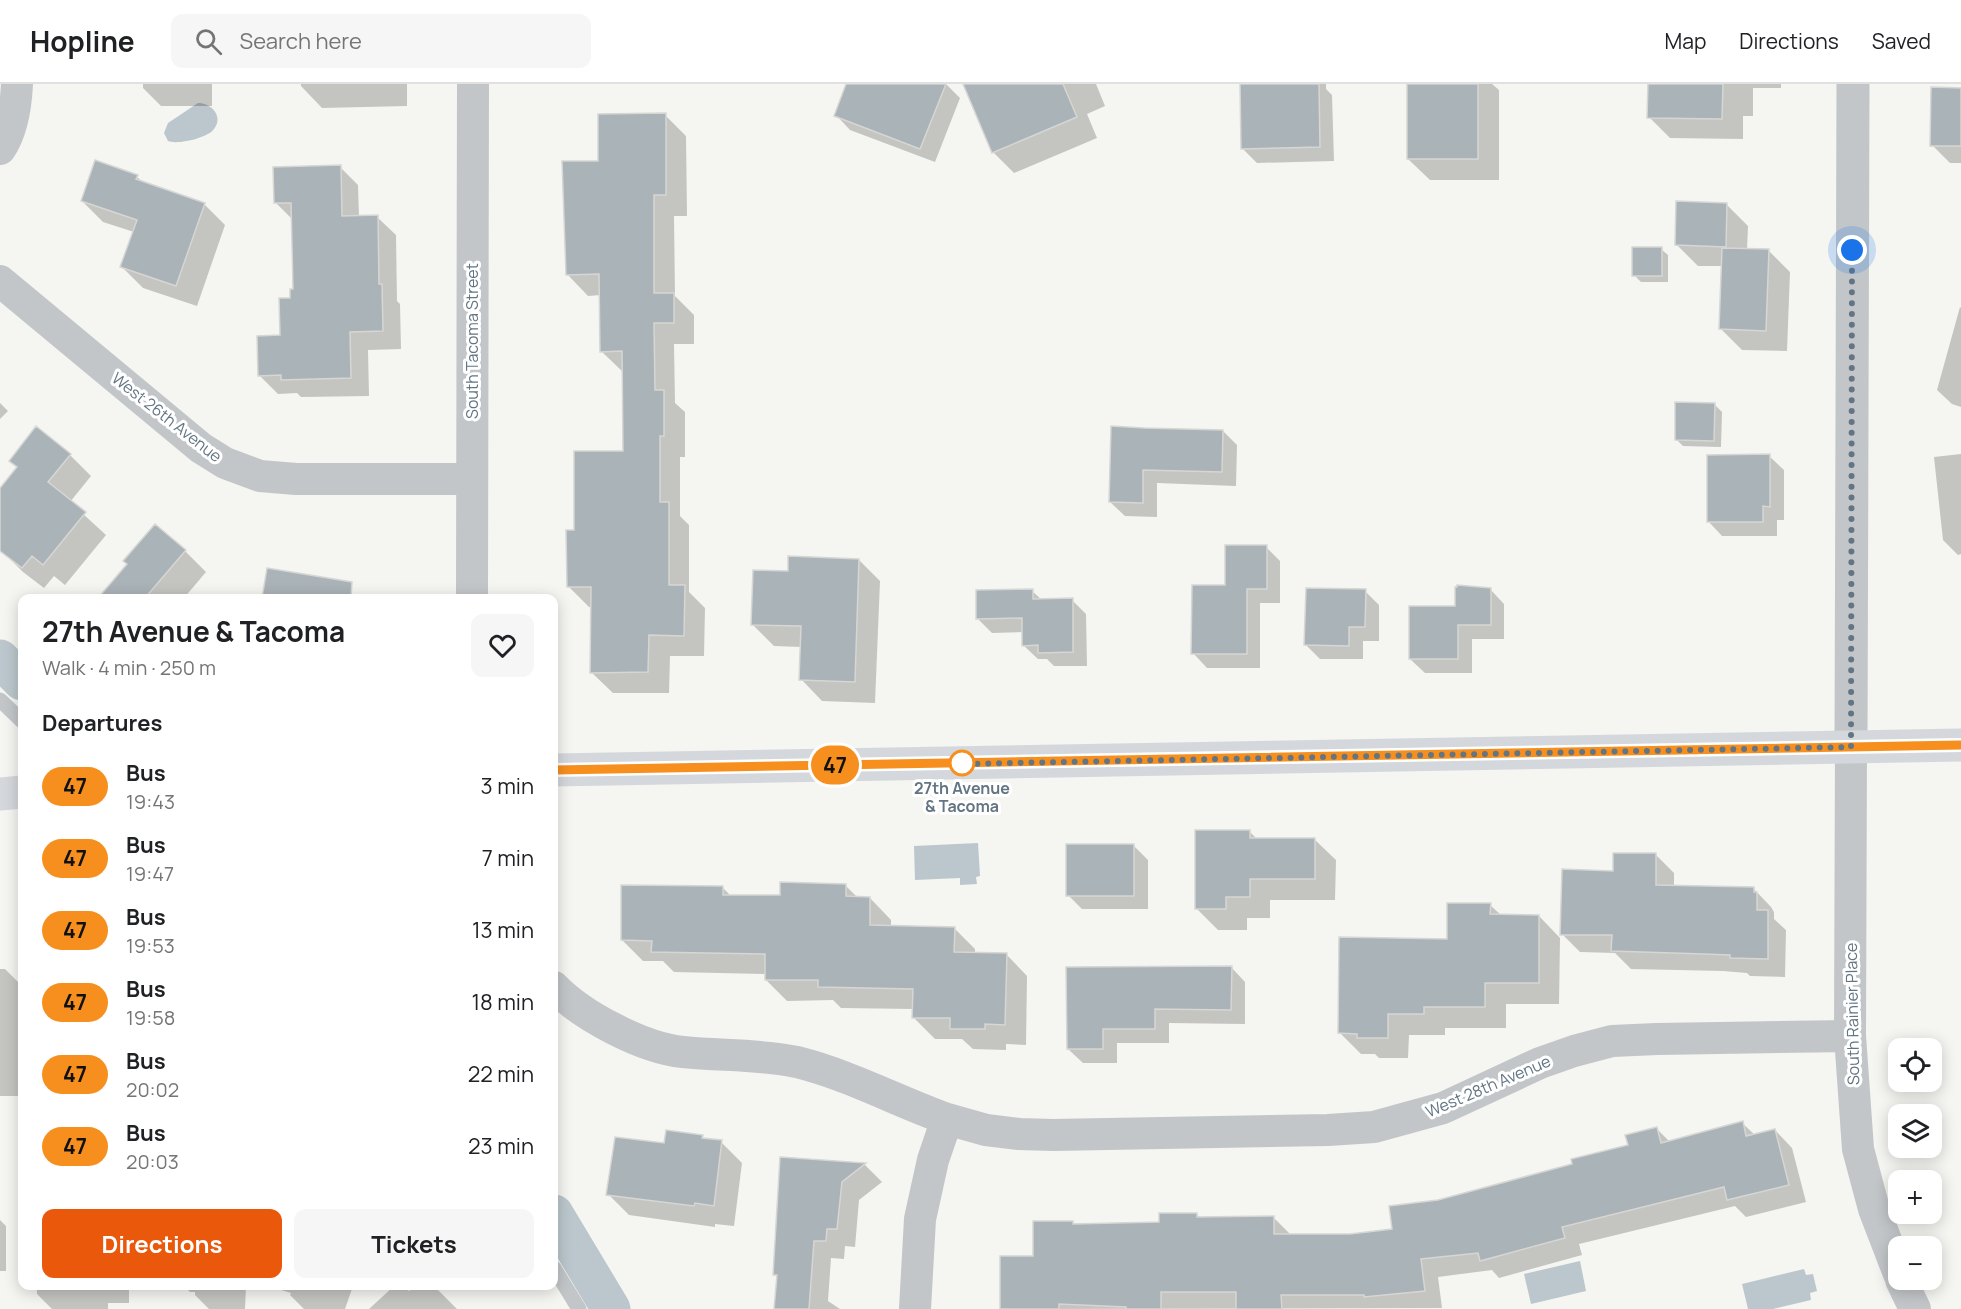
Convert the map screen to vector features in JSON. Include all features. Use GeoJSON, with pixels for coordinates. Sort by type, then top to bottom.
{"type":"FeatureCollection","features":[{"type":"Feature","properties":{"kind":"main road"},"geometry":{"type":"LineString","coordinates":[[558,770],[1961,745]]}},
{"type":"Feature","properties":{"kind":"main road"},"geometry":{"type":"LineString","coordinates":[[0,794],[18,792]]}},
{"type":"Feature","properties":{"kind":"street"},"geometry":{"type":"LineString","coordinates":[[0,149],[4,144],[12,119],[17,84]]}},
{"type":"Feature","properties":{"kind":"street","name":"South Tacoma Street"},"geometry":{"type":"LineString","coordinates":[[472,594],[473,84]]}},
{"type":"Feature","properties":{"kind":"street"},"geometry":{"type":"LineString","coordinates":[[1851,747],[1853,84]]}},
{"type":"Feature","properties":{"kind":"street","name":"West 26th Avenue"},"geometry":{"type":"LineString","coordinates":[[0,281],[201,448],[225,463],[260,476],[297,479],[471,479]]}},
{"type":"Feature","properties":{"kind":"street","name":"South Rainier Place"},"geometry":{"type":"LineString","coordinates":[[1851,747],[1850,1036],[1858,1149],[1874,1209],[1888,1245]]}},
{"type":"Feature","properties":{"kind":"street","name":"West 28th Avenue"},"geometry":{"type":"LineString","coordinates":[[558,990],[590,1016],[636,1040],[680,1052],[765,1057],[797,1062],[836,1074],[947,1119],[986,1130],[1019,1134],[1328,1130],[1374,1127],[1443,1108],[1540,1063],[1612,1041],[1850,1036]]}},
{"type":"Feature","properties":{"kind":"street"},"geometry":{"type":"LineString","coordinates":[[915,1309],[920,1219],[933,1160],[947,1119]]}},
{"type":"Feature","properties":{"kind":"street"},"geometry":{"type":"LineString","coordinates":[[1906,1290],[1915,1309]]}},
{"type":"Feature","properties":{"kind":"lane"},"geometry":{"type":"LineString","coordinates":[[0,700],[18,717]]}},
{"type":"Feature","properties":{"kind":"lane"},"geometry":{"type":"LineString","coordinates":[[558,1275],[579,1309]]}},
{"type":"Feature","properties":{"kind":"shaded area"},"geometry":{"type":"Polygon","coordinates":[[[198,103],[207,105],[215,111],[218,119],[214,129],[192,140],[168,141],[164,133],[168,123],[198,103]]]}},
{"type":"Feature","properties":{"kind":"shaded area"},"geometry":{"type":"Polygon","coordinates":[[[978,843],[980,876],[976,877],[977,884],[960,885],[960,878],[915,880],[914,846],[978,843]]]}},
{"type":"Feature","properties":{"kind":"shaded area"},"geometry":{"type":"Polygon","coordinates":[[[1580,1261],[1586,1291],[1531,1304],[1524,1274],[1580,1261]]]}},
{"type":"Feature","properties":{"kind":"shaded area"},"geometry":{"type":"Polygon","coordinates":[[[1804,1269],[1806,1275],[1813,1274],[1817,1291],[1810,1293],[1811,1300],[1773,1309],[1748,1309],[1742,1284],[1804,1269]]]}},
{"type":"Feature","properties":{"kind":"building"},"geometry":{"type":"Polygon","coordinates":[[[846,84],[946,84],[920,149],[834,116],[846,84]]]}},
{"type":"Feature","properties":{"kind":"building"},"geometry":{"type":"Polygon","coordinates":[[[963,84],[1063,84],[1077,117],[992,153],[963,84]]]}},
{"type":"Feature","properties":{"kind":"building"},"geometry":{"type":"Polygon","coordinates":[[[1240,84],[1319,84],[1320,147],[1241,149],[1240,84]]]}},
{"type":"Feature","properties":{"kind":"building"},"geometry":{"type":"Polygon","coordinates":[[[1407,84],[1478,84],[1478,159],[1407,159],[1407,84]]]}},
{"type":"Feature","properties":{"kind":"building"},"geometry":{"type":"Polygon","coordinates":[[[1648,84],[1723,84],[1722,119],[1647,118],[1648,84]]]}},
{"type":"Feature","properties":{"kind":"building"},"geometry":{"type":"Polygon","coordinates":[[[1931,87],[1961,88],[1961,146],[1930,146],[1931,87]]]}},
{"type":"Feature","properties":{"kind":"building"},"geometry":{"type":"Polygon","coordinates":[[[666,113],[666,195],[654,195],[654,293],[674,293],[674,323],[654,323],[655,390],[664,390],[664,436],[660,436],[660,502],[669,502],[669,585],[685,585],[684,636],[649,635],[648,672],[590,673],[591,587],[567,587],[566,530],[574,530],[574,451],[623,451],[622,351],[600,352],[599,274],[566,275],[562,161],[598,161],[598,114],[666,113]]]}},
{"type":"Feature","properties":{"kind":"building"},"geometry":{"type":"Polygon","coordinates":[[[95,160],[138,175],[136,179],[205,203],[176,286],[120,267],[137,220],[81,201],[95,160]]]}},
{"type":"Feature","properties":{"kind":"building"},"geometry":{"type":"Polygon","coordinates":[[[341,165],[342,216],[378,215],[379,284],[382,284],[383,331],[350,332],[351,378],[281,380],[281,375],[258,376],[257,336],[280,335],[279,298],[290,298],[290,289],[293,289],[291,203],[274,203],[273,167],[341,165]]]}},
{"type":"Feature","properties":{"kind":"building"},"geometry":{"type":"Polygon","coordinates":[[[1676,201],[1727,203],[1726,247],[1675,245],[1676,201]]]}},
{"type":"Feature","properties":{"kind":"building"},"geometry":{"type":"Polygon","coordinates":[[[1632,247],[1662,247],[1662,276],[1632,276],[1632,247]]]}},
{"type":"Feature","properties":{"kind":"building"},"geometry":{"type":"Polygon","coordinates":[[[1722,248],[1769,249],[1766,331],[1719,329],[1722,248]]]}},
{"type":"Feature","properties":{"kind":"building"},"geometry":{"type":"Polygon","coordinates":[[[1675,402],[1715,403],[1714,441],[1675,440],[1675,402]]]}},
{"type":"Feature","properties":{"kind":"building"},"geometry":{"type":"Polygon","coordinates":[[[36,426],[71,454],[48,482],[86,512],[43,565],[32,556],[22,568],[0,551],[0,488],[17,467],[9,461],[36,426]]]}},
{"type":"Feature","properties":{"kind":"building"},"geometry":{"type":"Polygon","coordinates":[[[1111,426],[1223,430],[1222,472],[1143,470],[1143,503],[1109,502],[1111,426]]]}},
{"type":"Feature","properties":{"kind":"building"},"geometry":{"type":"Polygon","coordinates":[[[1770,454],[1770,507],[1763,506],[1763,522],[1707,522],[1707,455],[1770,454]]]}},
{"type":"Feature","properties":{"kind":"building"},"geometry":{"type":"Polygon","coordinates":[[[155,524],[186,550],[148,594],[101,594],[127,564],[123,561],[155,524]]]}},
{"type":"Feature","properties":{"kind":"building"},"geometry":{"type":"Polygon","coordinates":[[[1225,545],[1267,545],[1267,589],[1247,589],[1247,654],[1191,654],[1192,585],[1225,585],[1225,545]]]}},
{"type":"Feature","properties":{"kind":"building"},"geometry":{"type":"Polygon","coordinates":[[[788,556],[859,559],[855,682],[799,680],[801,626],[751,625],[753,570],[788,571],[788,556]]]}},
{"type":"Feature","properties":{"kind":"building"},"geometry":{"type":"Polygon","coordinates":[[[267,568],[352,582],[351,594],[263,594],[267,568]]]}},
{"type":"Feature","properties":{"kind":"building"},"geometry":{"type":"Polygon","coordinates":[[[1457,585],[1491,588],[1491,625],[1458,625],[1458,659],[1409,659],[1409,606],[1455,606],[1455,587],[1457,585]]]}},
{"type":"Feature","properties":{"kind":"building"},"geometry":{"type":"Polygon","coordinates":[[[1306,588],[1366,589],[1365,627],[1349,627],[1349,646],[1304,645],[1306,588]]]}},
{"type":"Feature","properties":{"kind":"building"},"geometry":{"type":"Polygon","coordinates":[[[1033,589],[1033,599],[1073,598],[1073,652],[1038,653],[1038,645],[1022,646],[1022,618],[976,619],[976,590],[1033,589]]]}},
{"type":"Feature","properties":{"kind":"building"},"geometry":{"type":"Polygon","coordinates":[[[1195,830],[1250,830],[1250,838],[1315,838],[1315,879],[1250,879],[1250,897],[1226,897],[1226,909],[1195,909],[1195,830]]]}},
{"type":"Feature","properties":{"kind":"building"},"geometry":{"type":"Polygon","coordinates":[[[1066,844],[1134,844],[1134,896],[1066,896],[1066,844]]]}},
{"type":"Feature","properties":{"kind":"building"},"geometry":{"type":"Polygon","coordinates":[[[1613,853],[1656,853],[1656,885],[1754,887],[1754,892],[1757,892],[1757,910],[1768,910],[1768,959],[1730,958],[1730,955],[1611,951],[1612,935],[1560,935],[1562,869],[1613,871],[1613,853]]]}},
{"type":"Feature","properties":{"kind":"building"},"geometry":{"type":"Polygon","coordinates":[[[780,882],[846,884],[846,896],[870,897],[870,925],[955,927],[954,952],[1007,953],[1005,1025],[985,1024],[985,1029],[950,1029],[950,1018],[912,1018],[913,989],[818,987],[818,980],[765,980],[765,954],[651,952],[652,941],[621,940],[621,885],[723,886],[723,895],[780,895],[780,882]]]}},
{"type":"Feature","properties":{"kind":"building"},"geometry":{"type":"Polygon","coordinates":[[[1447,903],[1491,903],[1490,914],[1539,915],[1539,983],[1485,983],[1485,1007],[1424,1007],[1424,1014],[1388,1014],[1388,1038],[1357,1038],[1357,1034],[1338,1033],[1339,937],[1447,939],[1447,903]]]}},
{"type":"Feature","properties":{"kind":"building"},"geometry":{"type":"Polygon","coordinates":[[[1232,966],[1231,1010],[1155,1009],[1155,1029],[1103,1029],[1103,1049],[1067,1049],[1066,967],[1232,966]]]}},
{"type":"Feature","properties":{"kind":"building"},"geometry":{"type":"Polygon","coordinates":[[[1743,1121],[1746,1136],[1775,1129],[1789,1185],[1727,1200],[1724,1187],[1562,1227],[1565,1238],[1480,1261],[1478,1253],[1421,1259],[1425,1291],[1364,1297],[1364,1295],[1281,1295],[1282,1309],[1236,1309],[1236,1292],[1161,1292],[1161,1309],[1059,1304],[1059,1309],[1000,1309],[1000,1256],[1033,1256],[1033,1221],[1073,1221],[1073,1224],[1159,1222],[1159,1213],[1197,1213],[1197,1217],[1274,1216],[1274,1234],[1350,1234],[1392,1229],[1389,1206],[1438,1200],[1572,1164],[1571,1159],[1628,1145],[1625,1135],[1657,1127],[1661,1143],[1743,1121]]]}},
{"type":"Feature","properties":{"kind":"building"},"geometry":{"type":"Polygon","coordinates":[[[666,1130],[722,1140],[714,1206],[695,1203],[694,1206],[606,1195],[615,1137],[664,1143],[666,1130]]]}},
{"type":"Feature","properties":{"kind":"building"},"geometry":{"type":"Polygon","coordinates":[[[780,1157],[866,1163],[842,1182],[837,1229],[827,1229],[826,1241],[814,1241],[809,1309],[774,1309],[777,1275],[773,1275],[780,1157]]]}},
{"type":"Feature","properties":{"kind":"waterway"},"geometry":{"type":"LineString","coordinates":[[0,659],[18,677]]}},
{"type":"Feature","properties":{"kind":"waterway"},"geometry":{"type":"LineString","coordinates":[[558,1221],[611,1309]]}},
{"type":"Feature","properties":{"kind":"bus line","name":"47"},"geometry":{"type":"LineString","coordinates":[[558,770],[1961,745]]}},
{"type":"Feature","properties":{"kind":"place","name":"27th Avenue & Tacoma"},"geometry":{"type":"Point","coordinates":[962,763]}},
{"type":"Feature","properties":{"kind":"route"},"geometry":{"type":"LineString","coordinates":[[962,763],[959,764],[1851,747],[1852,250]]}}]}
